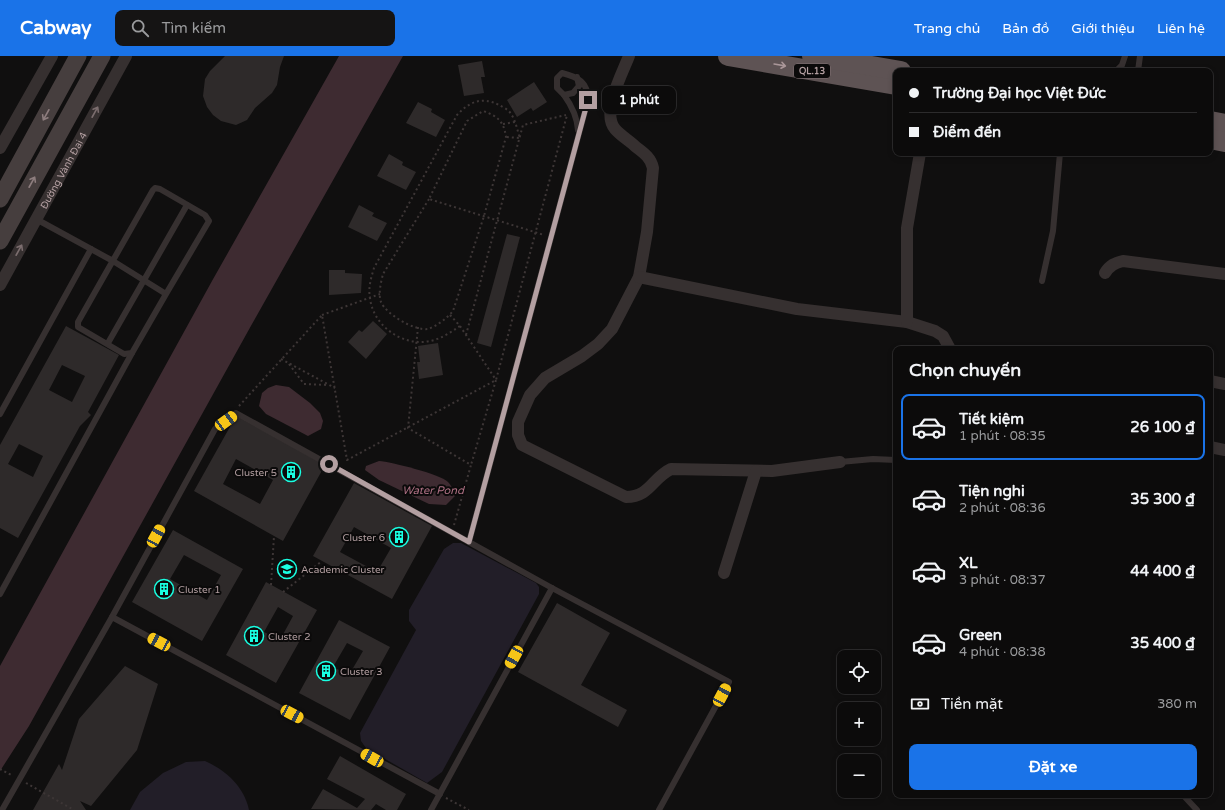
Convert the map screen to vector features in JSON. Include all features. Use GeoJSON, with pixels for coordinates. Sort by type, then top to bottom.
{"type":"FeatureCollection","features":[{"type":"Feature","properties":{"kind":"highway","name":"QL.13"},"geometry":{"type":"LineString","coordinates":[[728,56],[893,84]]}},
{"type":"Feature","properties":{"kind":"highway","name":"QL.13"},"geometry":{"type":"LineString","coordinates":[[812,56],[878,61],[894,68]]}},
{"type":"Feature","properties":{"kind":"highway"},"geometry":{"type":"LineString","coordinates":[[1213,122],[1225,124]]}},
{"type":"Feature","properties":{"kind":"highway"},"geometry":{"type":"LineString","coordinates":[[1213,140],[1225,142]]}},
{"type":"Feature","properties":{"kind":"main road"},"geometry":{"type":"LineString","coordinates":[[0,199],[78,56]]}},
{"type":"Feature","properties":{"kind":"main road","name":"Đường Vành Đai 4"},"geometry":{"type":"LineString","coordinates":[[0,241],[102,56]]}},
{"type":"Feature","properties":{"kind":"street"},"geometry":{"type":"LineString","coordinates":[[0,148],[52,56]]}},
{"type":"Feature","properties":{"kind":"street","name":"Đường Vành Đai 4"},"geometry":{"type":"LineString","coordinates":[[0,284],[126,56]]}},
{"type":"Feature","properties":{"kind":"street"},"geometry":{"type":"LineString","coordinates":[[629,56],[609,109],[610,119],[614,128],[647,155],[652,161],[653,168],[647,232],[639,277],[612,329],[587,352],[545,378],[530,395],[518,422],[518,436],[522,445],[626,497],[636,497],[646,492],[663,473],[671,469],[756,471],[840,462]]}},
{"type":"Feature","properties":{"kind":"street"},"geometry":{"type":"LineString","coordinates":[[907,322],[907,228],[919,156]]}},
{"type":"Feature","properties":{"kind":"street"},"geometry":{"type":"LineString","coordinates":[[0,199],[17,210]]}},
{"type":"Feature","properties":{"kind":"street"},"geometry":{"type":"LineString","coordinates":[[1105,273],[1108,268],[1116,263],[1124,262],[1225,274]]}},
{"type":"Feature","properties":{"kind":"street"},"geometry":{"type":"LineString","coordinates":[[639,277],[797,309],[907,322],[935,331],[943,336],[948,346]]}},
{"type":"Feature","properties":{"kind":"street"},"geometry":{"type":"LineString","coordinates":[[1213,382],[1225,384]]}},
{"type":"Feature","properties":{"kind":"street"},"geometry":{"type":"LineString","coordinates":[[1213,448],[1225,450]]}},
{"type":"Feature","properties":{"kind":"street"},"geometry":{"type":"LineString","coordinates":[[724,573],[756,471]]}},
{"type":"Feature","properties":{"kind":"lane"},"geometry":{"type":"LineString","coordinates":[[1119,68],[1122,65],[1125,56]]}},
{"type":"Feature","properties":{"kind":"lane"},"geometry":{"type":"LineString","coordinates":[[1138,68],[1140,56]]}},
{"type":"Feature","properties":{"kind":"lane"},"geometry":{"type":"LineString","coordinates":[[469,542],[579,134],[588,100],[588,92],[584,83],[577,77],[562,74],[557,78],[557,88],[564,95],[578,120],[579,134]]}},
{"type":"Feature","properties":{"kind":"lane"},"geometry":{"type":"LineString","coordinates":[[564,95],[573,93],[579,86],[577,77]]}},
{"type":"Feature","properties":{"kind":"lane"},"geometry":{"type":"LineString","coordinates":[[1042,281],[1053,231],[1060,156]]}},
{"type":"Feature","properties":{"kind":"lane"},"geometry":{"type":"LineString","coordinates":[[0,594],[132,353],[209,221],[205,215],[160,188],[155,188],[77,324],[78,327],[108,343],[124,354],[132,353]]}},
{"type":"Feature","properties":{"kind":"lane"},"geometry":{"type":"LineString","coordinates":[[108,343],[145,281],[187,204]]}},
{"type":"Feature","properties":{"kind":"lane"},"geometry":{"type":"LineString","coordinates":[[36,219],[113,261],[166,294]]}},
{"type":"Feature","properties":{"kind":"lane"},"geometry":{"type":"LineString","coordinates":[[0,414],[91,249]]}},
{"type":"Feature","properties":{"kind":"lane"},"geometry":{"type":"LineString","coordinates":[[2,810],[112,617],[215,429],[236,413],[552,588],[729,682],[660,810]]}},
{"type":"Feature","properties":{"kind":"lane"},"geometry":{"type":"LineString","coordinates":[[840,462],[873,459],[893,460]]}},
{"type":"Feature","properties":{"kind":"lane"},"geometry":{"type":"LineString","coordinates":[[431,810],[552,588]]}},
{"type":"Feature","properties":{"kind":"lane"},"geometry":{"type":"LineString","coordinates":[[112,617],[440,794]]}},
{"type":"Feature","properties":{"kind":"lane"},"geometry":{"type":"LineString","coordinates":[[1186,798],[1197,810]]}},
{"type":"Feature","properties":{"kind":"path"},"geometry":{"type":"LineString","coordinates":[[460,326],[438,339],[428,342],[405,340],[393,334],[374,313],[370,298],[370,283],[374,268],[457,116],[464,108],[482,100],[493,102],[502,106],[511,113],[520,138]]}},
{"type":"Feature","properties":{"kind":"path"},"geometry":{"type":"LineString","coordinates":[[483,111],[499,119],[503,124],[506,137],[484,216],[453,311],[446,319],[427,329],[394,317],[381,302],[380,294],[383,274],[429,199],[467,121],[483,111]]}},
{"type":"Feature","properties":{"kind":"path"},"geometry":{"type":"LineString","coordinates":[[466,335],[523,125],[574,112]]}},
{"type":"Feature","properties":{"kind":"path"},"geometry":{"type":"LineString","coordinates":[[452,532],[496,380],[566,115]]}},
{"type":"Feature","properties":{"kind":"path"},"geometry":{"type":"LineString","coordinates":[[503,124],[515,122]]}},
{"type":"Feature","properties":{"kind":"path"},"geometry":{"type":"LineString","coordinates":[[506,137],[520,138]]}},
{"type":"Feature","properties":{"kind":"path"},"geometry":{"type":"LineString","coordinates":[[429,199],[551,237]]}},
{"type":"Feature","properties":{"kind":"path"},"geometry":{"type":"LineString","coordinates":[[236,413],[241,402],[322,315],[380,294]]}},
{"type":"Feature","properties":{"kind":"path"},"geometry":{"type":"LineString","coordinates":[[322,315],[347,460],[496,380]]}},
{"type":"Feature","properties":{"kind":"path"},"geometry":{"type":"LineString","coordinates":[[450,315],[460,326],[496,380]]}},
{"type":"Feature","properties":{"kind":"path"},"geometry":{"type":"LineString","coordinates":[[408,428],[418,327]]}},
{"type":"Feature","properties":{"kind":"path"},"geometry":{"type":"LineString","coordinates":[[281,359],[335,388]]}},
{"type":"Feature","properties":{"kind":"path"},"geometry":{"type":"LineString","coordinates":[[288,363],[304,384],[329,385]]}},
{"type":"Feature","properties":{"kind":"path"},"geometry":{"type":"LineString","coordinates":[[408,428],[471,465]]}},
{"type":"Feature","properties":{"kind":"path"},"geometry":{"type":"LineString","coordinates":[[270,584],[274,536]]}},
{"type":"Feature","properties":{"kind":"path"},"geometry":{"type":"LineString","coordinates":[[283,592],[322,561]]}},
{"type":"Feature","properties":{"kind":"path"},"geometry":{"type":"LineString","coordinates":[[1,770],[74,810]]}},
{"type":"Feature","properties":{"kind":"path"},"geometry":{"type":"LineString","coordinates":[[440,794],[469,810]]}},
{"type":"Feature","properties":{"kind":"shaded area"},"geometry":{"type":"Polygon","coordinates":[[[453,543],[461,543],[536,583],[539,587],[539,594],[442,772],[427,783],[366,748],[361,741],[360,733],[416,630],[409,621],[409,610],[444,549],[453,543]]]}},
{"type":"Feature","properties":{"kind":"shaded area"},"geometry":{"type":"Polygon","coordinates":[[[205,761],[220,769],[233,780],[243,793],[249,810],[130,810],[140,792],[163,773],[186,762],[205,761]]]}},
{"type":"Feature","properties":{"kind":"water"},"geometry":{"type":"Polygon","coordinates":[[[339,56],[403,56],[252,324],[29,726],[0,771],[0,666],[212,281],[339,56]]]}},
{"type":"Feature","properties":{"kind":"water"},"geometry":{"type":"Polygon","coordinates":[[[276,385],[289,387],[310,403],[320,413],[323,421],[321,429],[308,436],[266,414],[259,406],[262,393],[268,388],[276,385]]]}},
{"type":"Feature","properties":{"kind":"water","name":"Water Pond"},"geometry":{"type":"Polygon","coordinates":[[[379,461],[436,475],[449,483],[456,495],[446,505],[429,504],[379,480],[365,470],[366,466],[379,461]]]}},
{"type":"Feature","properties":{"kind":"building"},"geometry":{"type":"Polygon","coordinates":[[[225,56],[284,56],[280,67],[277,85],[272,93],[255,108],[247,120],[236,125],[221,121],[213,115],[207,107],[203,96],[205,79],[210,71],[225,56]]]}},
{"type":"Feature","properties":{"kind":"building"},"geometry":{"type":"Polygon","coordinates":[[[482,61],[485,77],[481,77],[484,93],[464,96],[458,65],[482,61]]]}},
{"type":"Feature","properties":{"kind":"building"},"geometry":{"type":"Polygon","coordinates":[[[534,82],[547,102],[533,111],[531,108],[517,117],[507,100],[534,82]]]}},
{"type":"Feature","properties":{"kind":"building"},"geometry":{"type":"Polygon","coordinates":[[[418,102],[432,109],[431,112],[445,120],[436,137],[406,123],[418,102]]]}},
{"type":"Feature","properties":{"kind":"building"},"geometry":{"type":"Polygon","coordinates":[[[389,154],[403,162],[402,165],[416,172],[406,190],[377,176],[389,154]]]}},
{"type":"Feature","properties":{"kind":"building"},"geometry":{"type":"Polygon","coordinates":[[[359,205],[374,213],[372,216],[387,223],[377,241],[348,227],[359,205]]]}},
{"type":"Feature","properties":{"kind":"building"},"geometry":{"type":"Polygon","coordinates":[[[507,234],[520,237],[491,347],[477,343],[507,234]]]}},
{"type":"Feature","properties":{"kind":"building"},"geometry":{"type":"Polygon","coordinates":[[[329,270],[345,270],[345,273],[362,274],[361,293],[329,295],[329,270]]]}},
{"type":"Feature","properties":{"kind":"building"},"geometry":{"type":"Polygon","coordinates":[[[373,321],[387,334],[366,359],[348,342],[359,330],[362,332],[373,321]]]}},
{"type":"Feature","properties":{"kind":"building"},"geometry":{"type":"Polygon","coordinates":[[[66,326],[119,355],[88,412],[91,415],[80,426],[18,538],[0,528],[0,445],[66,326]],[[62,365],[49,390],[72,402],[85,376],[62,365]],[[19,444],[8,464],[33,477],[43,456],[19,444]]]}},
{"type":"Feature","properties":{"kind":"building"},"geometry":{"type":"Polygon","coordinates":[[[438,343],[443,375],[419,379],[417,362],[420,362],[418,346],[438,343]]]}},
{"type":"Feature","properties":{"kind":"building","name":"Cluster 5"},"geometry":{"type":"Polygon","coordinates":[[[236,416],[325,465],[283,541],[194,491],[236,416]],[[236,459],[223,484],[260,504],[273,480],[236,459]]]}},
{"type":"Feature","properties":{"kind":"building","name":"Cluster 6"},"geometry":{"type":"Polygon","coordinates":[[[354,483],[432,526],[392,599],[313,556],[354,483]],[[354,527],[340,552],[377,572],[391,548],[354,527]]]}},
{"type":"Feature","properties":{"kind":"building","name":"Cluster 1"},"geometry":{"type":"Polygon","coordinates":[[[173,530],[243,569],[202,641],[132,602],[173,530]],[[184,555],[170,579],[207,600],[221,575],[184,555]]]}},
{"type":"Feature","properties":{"kind":"building","name":"Cluster 2"},"geometry":{"type":"Polygon","coordinates":[[[266,582],[317,610],[276,683],[226,655],[266,582]],[[278,607],[264,632],[280,640],[293,616],[278,607]]]}},
{"type":"Feature","properties":{"kind":"building"},"geometry":{"type":"Polygon","coordinates":[[[557,603],[610,633],[581,685],[627,710],[618,727],[518,672],[557,603]]]}},
{"type":"Feature","properties":{"kind":"building","name":"Cluster 3"},"geometry":{"type":"Polygon","coordinates":[[[339,620],[390,647],[350,720],[299,693],[339,620]],[[347,643],[333,667],[349,675],[363,651],[347,643]]]}},
{"type":"Feature","properties":{"kind":"building"},"geometry":{"type":"Polygon","coordinates":[[[125,666],[158,684],[137,750],[91,806],[80,801],[86,810],[33,810],[59,764],[62,770],[79,719],[125,666]]]}},
{"type":"Feature","properties":{"kind":"building"},"geometry":{"type":"Polygon","coordinates":[[[340,756],[406,794],[397,810],[386,810],[376,804],[371,810],[311,809],[323,789],[357,808],[365,799],[327,779],[340,756]]]}},
{"type":"Feature","properties":{"kind":"place","name":"Cluster 5"},"geometry":{"type":"Point","coordinates":[291,472]}},
{"type":"Feature","properties":{"kind":"place","name":"Cluster 6"},"geometry":{"type":"Point","coordinates":[399,537]}},
{"type":"Feature","properties":{"kind":"place","name":"Academic Cluster"},"geometry":{"type":"Point","coordinates":[287,569]}},
{"type":"Feature","properties":{"kind":"place","name":"Cluster 1"},"geometry":{"type":"Point","coordinates":[164,589]}},
{"type":"Feature","properties":{"kind":"place","name":"Cluster 2"},"geometry":{"type":"Point","coordinates":[254,636]}},
{"type":"Feature","properties":{"kind":"place","name":"Cluster 3"},"geometry":{"type":"Point","coordinates":[326,671]}},
{"type":"Feature","properties":{"kind":"route"},"geometry":{"type":"LineString","coordinates":[[329,464],[469,542],[588,100]]}}]}
